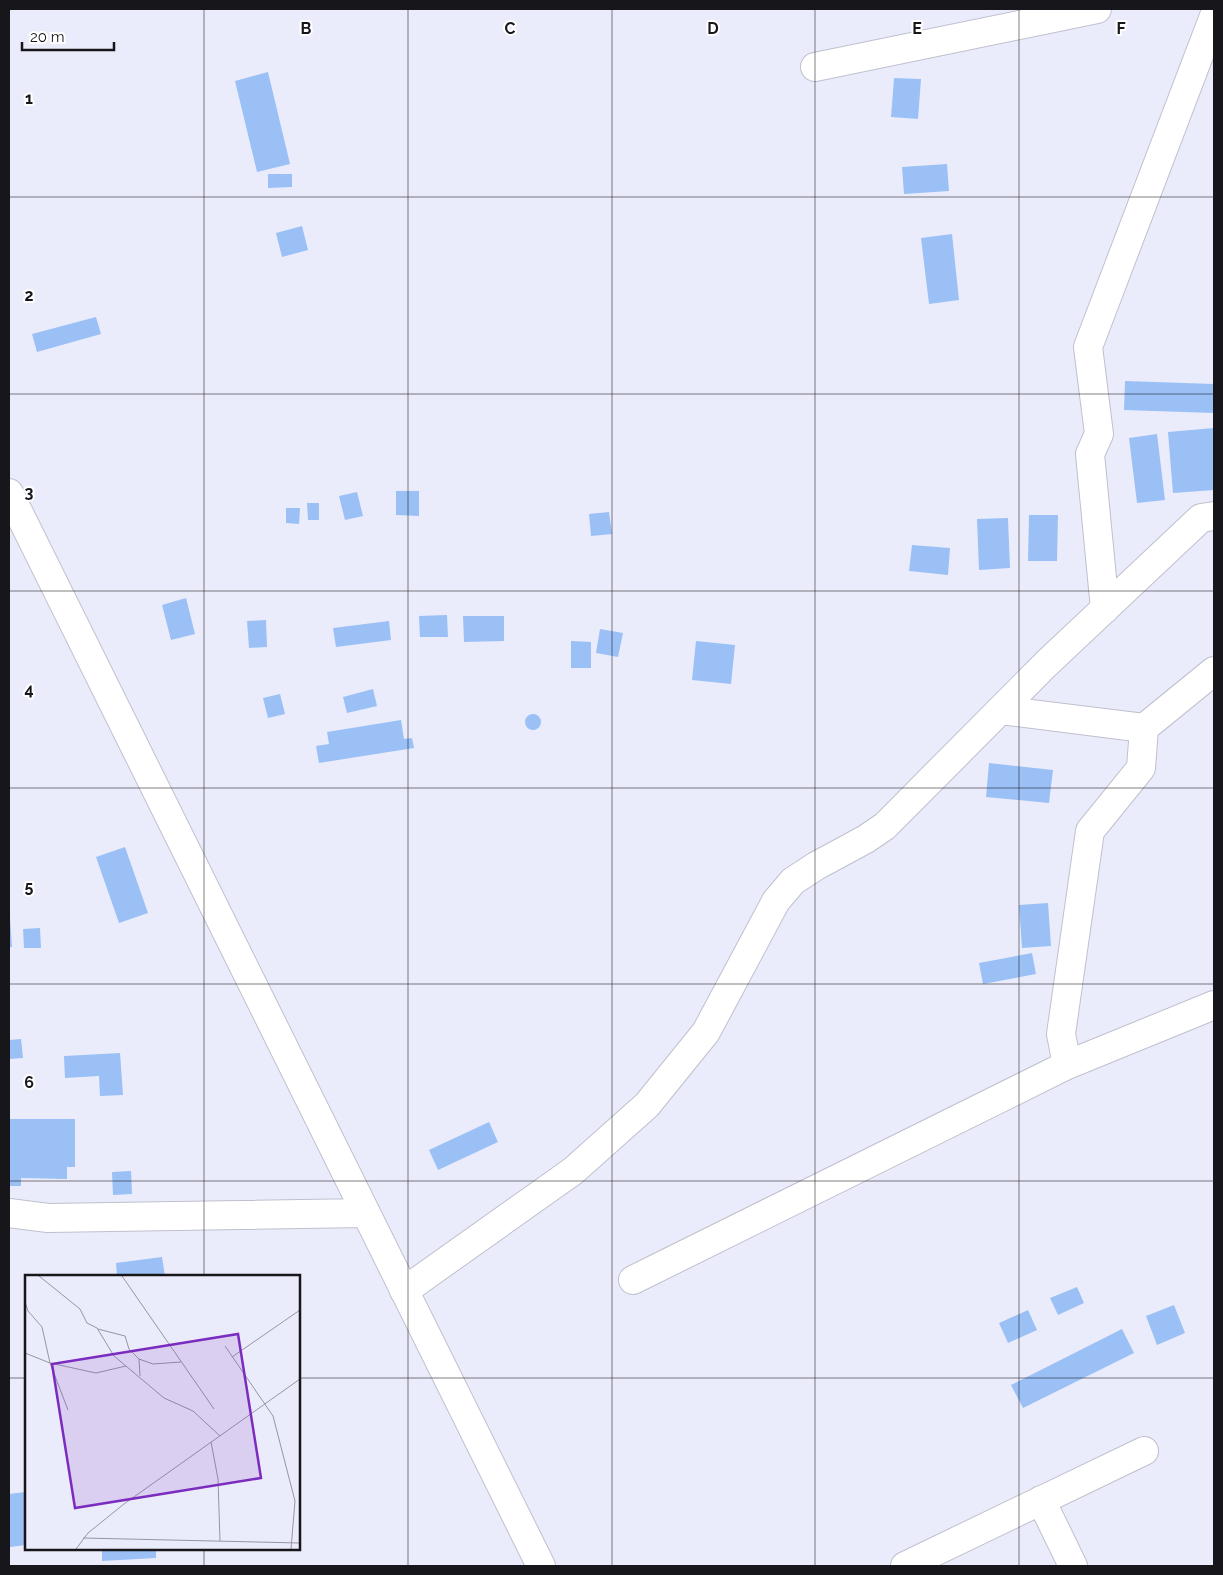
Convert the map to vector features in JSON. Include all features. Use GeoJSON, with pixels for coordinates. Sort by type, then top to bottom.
{"type":"FeatureCollection","features":[{"type":"Feature","properties":{"kind":"street"},"geometry":{"type":"LineString","coordinates":[[815,67],[1097,9]]}},
{"type":"Feature","properties":{"kind":"street"},"geometry":{"type":"LineString","coordinates":[[1105,610],[1090,454],[1098,434],[1088,347],[1214,16]]}},
{"type":"Feature","properties":{"kind":"street"},"geometry":{"type":"LineString","coordinates":[[9,493],[540,1566]]}},
{"type":"Feature","properties":{"kind":"street"},"geometry":{"type":"LineString","coordinates":[[404,1291],[573,1171],[647,1105],[706,1032],[776,901],[793,881],[885,826],[1046,664],[1201,518],[1214,516]]}},
{"type":"Feature","properties":{"kind":"street"},"geometry":{"type":"LineString","coordinates":[[1000,710],[1144,728],[1214,671]]}},
{"type":"Feature","properties":{"kind":"street"},"geometry":{"type":"LineString","coordinates":[[1067,1065],[1061,1034],[1090,831],[1141,768],[1144,728]]}},
{"type":"Feature","properties":{"kind":"street"},"geometry":{"type":"LineString","coordinates":[[634,1280],[1067,1065],[1214,1005]]}},
{"type":"Feature","properties":{"kind":"street"},"geometry":{"type":"LineString","coordinates":[[9,1213],[48,1218],[366,1213]]}},
{"type":"Feature","properties":{"kind":"street"},"geometry":{"type":"LineString","coordinates":[[905,1566],[1144,1451]]}},
{"type":"Feature","properties":{"kind":"street"},"geometry":{"type":"LineString","coordinates":[[1041,1500],[1073,1566]]}},
{"type":"Feature","properties":{"kind":"building"},"geometry":{"type":"Polygon","coordinates":[[[268,72],[290,164],[257,172],[235,81],[268,72]]]}},
{"type":"Feature","properties":{"kind":"building"},"geometry":{"type":"Polygon","coordinates":[[[894,78],[921,79],[918,119],[891,117],[894,78]]]}},
{"type":"Feature","properties":{"kind":"building"},"geometry":{"type":"Polygon","coordinates":[[[947,164],[949,191],[904,194],[902,167],[947,164]]]}},
{"type":"Feature","properties":{"kind":"building"},"geometry":{"type":"Polygon","coordinates":[[[268,174],[292,174],[292,187],[268,188],[268,174]]]}},
{"type":"Feature","properties":{"kind":"building"},"geometry":{"type":"Polygon","coordinates":[[[302,226],[308,250],[282,257],[276,233],[302,226]]]}},
{"type":"Feature","properties":{"kind":"building"},"geometry":{"type":"Polygon","coordinates":[[[952,234],[959,300],[929,304],[921,238],[952,234]]]}},
{"type":"Feature","properties":{"kind":"building"},"geometry":{"type":"Polygon","coordinates":[[[96,317],[101,334],[37,352],[32,334],[96,317]]]}},
{"type":"Feature","properties":{"kind":"building"},"geometry":{"type":"Polygon","coordinates":[[[1125,381],[1214,384],[1214,413],[1124,410],[1125,381]]]}},
{"type":"Feature","properties":{"kind":"building"},"geometry":{"type":"Polygon","coordinates":[[[1214,428],[1214,490],[1173,493],[1168,432],[1214,428]]]}},
{"type":"Feature","properties":{"kind":"building"},"geometry":{"type":"Polygon","coordinates":[[[1157,434],[1165,500],[1137,503],[1129,438],[1157,434]]]}},
{"type":"Feature","properties":{"kind":"building"},"geometry":{"type":"Polygon","coordinates":[[[396,491],[419,491],[419,516],[396,515],[396,491]]]}},
{"type":"Feature","properties":{"kind":"building"},"geometry":{"type":"Polygon","coordinates":[[[357,492],[363,516],[345,520],[339,496],[357,492]]]}},
{"type":"Feature","properties":{"kind":"building"},"geometry":{"type":"Polygon","coordinates":[[[307,503],[319,503],[319,520],[308,520],[307,503]]]}},
{"type":"Feature","properties":{"kind":"building"},"geometry":{"type":"Polygon","coordinates":[[[286,508],[300,508],[299,524],[286,523],[286,508]]]}},
{"type":"Feature","properties":{"kind":"building"},"geometry":{"type":"Polygon","coordinates":[[[609,512],[612,534],[591,536],[589,514],[609,512]]]}},
{"type":"Feature","properties":{"kind":"building"},"geometry":{"type":"Polygon","coordinates":[[[1029,515],[1058,515],[1057,561],[1028,561],[1029,515]]]}},
{"type":"Feature","properties":{"kind":"building"},"geometry":{"type":"Polygon","coordinates":[[[1008,518],[1010,568],[979,570],[977,519],[1008,518]]]}},
{"type":"Feature","properties":{"kind":"building"},"geometry":{"type":"Polygon","coordinates":[[[912,545],[950,548],[948,575],[909,571],[912,545]]]}},
{"type":"Feature","properties":{"kind":"building"},"geometry":{"type":"Polygon","coordinates":[[[186,598],[195,634],[171,640],[162,605],[186,598]]]}},
{"type":"Feature","properties":{"kind":"building"},"geometry":{"type":"Polygon","coordinates":[[[447,615],[448,637],[420,637],[419,616],[447,615]]]}},
{"type":"Feature","properties":{"kind":"building"},"geometry":{"type":"Polygon","coordinates":[[[463,616],[504,616],[504,641],[464,642],[463,616]]]}},
{"type":"Feature","properties":{"kind":"building"},"geometry":{"type":"Polygon","coordinates":[[[266,620],[267,647],[249,648],[247,621],[266,620]]]}},
{"type":"Feature","properties":{"kind":"building"},"geometry":{"type":"Polygon","coordinates":[[[389,621],[391,640],[336,647],[333,628],[389,621]]]}},
{"type":"Feature","properties":{"kind":"building"},"geometry":{"type":"Polygon","coordinates":[[[600,629],[623,633],[618,657],[596,653],[600,629]]]}},
{"type":"Feature","properties":{"kind":"building"},"geometry":{"type":"Polygon","coordinates":[[[571,641],[591,642],[591,668],[571,668],[571,641]]]}},
{"type":"Feature","properties":{"kind":"building"},"geometry":{"type":"Polygon","coordinates":[[[696,641],[735,645],[731,684],[692,680],[696,641]]]}},
{"type":"Feature","properties":{"kind":"building"},"geometry":{"type":"Polygon","coordinates":[[[373,689],[377,706],[347,713],[343,697],[373,689]]]}},
{"type":"Feature","properties":{"kind":"building"},"geometry":{"type":"Polygon","coordinates":[[[280,694],[285,714],[268,718],[263,698],[280,694]]]}},
{"type":"Feature","properties":{"kind":"building"},"geometry":{"type":"Polygon","coordinates":[[[533,714],[541,722],[533,730],[525,722],[533,714]]]}},
{"type":"Feature","properties":{"kind":"building"},"geometry":{"type":"Polygon","coordinates":[[[401,720],[404,739],[412,738],[414,748],[319,763],[316,746],[329,744],[327,732],[401,720]]]}},
{"type":"Feature","properties":{"kind":"building"},"geometry":{"type":"Polygon","coordinates":[[[989,763],[1053,770],[1049,803],[986,797],[989,763]]]}},
{"type":"Feature","properties":{"kind":"building"},"geometry":{"type":"Polygon","coordinates":[[[125,847],[148,913],[119,923],[96,857],[125,847]]]}},
{"type":"Feature","properties":{"kind":"building"},"geometry":{"type":"Polygon","coordinates":[[[1048,903],[1051,946],[1022,948],[1019,905],[1048,903]]]}},
{"type":"Feature","properties":{"kind":"building"},"geometry":{"type":"Polygon","coordinates":[[[10,917],[12,947],[9,947],[10,917]]]}},
{"type":"Feature","properties":{"kind":"building"},"geometry":{"type":"Polygon","coordinates":[[[40,928],[41,948],[24,948],[23,929],[40,928]]]}},
{"type":"Feature","properties":{"kind":"building"},"geometry":{"type":"Polygon","coordinates":[[[1032,953],[1036,974],[983,984],[979,963],[1032,953]]]}},
{"type":"Feature","properties":{"kind":"building"},"geometry":{"type":"Polygon","coordinates":[[[21,1039],[23,1058],[9,1059],[9,1040],[21,1039]]]}},
{"type":"Feature","properties":{"kind":"building"},"geometry":{"type":"Polygon","coordinates":[[[120,1053],[123,1095],[100,1096],[99,1076],[65,1078],[64,1056],[120,1053]]]}},
{"type":"Feature","properties":{"kind":"building"},"geometry":{"type":"Polygon","coordinates":[[[9,1119],[75,1119],[75,1167],[67,1167],[67,1179],[21,1178],[21,1186],[9,1186],[9,1119]]]}},
{"type":"Feature","properties":{"kind":"building"},"geometry":{"type":"Polygon","coordinates":[[[489,1122],[498,1142],[438,1170],[429,1150],[489,1122]]]}},
{"type":"Feature","properties":{"kind":"building"},"geometry":{"type":"Polygon","coordinates":[[[131,1171],[132,1194],[113,1195],[112,1172],[131,1171]]]}},
{"type":"Feature","properties":{"kind":"building"},"geometry":{"type":"Polygon","coordinates":[[[162,1257],[165,1275],[117,1275],[116,1263],[162,1257]]]}},
{"type":"Feature","properties":{"kind":"building"},"geometry":{"type":"Polygon","coordinates":[[[1077,1287],[1084,1303],[1058,1315],[1050,1298],[1077,1287]]]}},
{"type":"Feature","properties":{"kind":"building"},"geometry":{"type":"Polygon","coordinates":[[[1174,1305],[1185,1333],[1157,1345],[1146,1316],[1174,1305]]]}},
{"type":"Feature","properties":{"kind":"building"},"geometry":{"type":"Polygon","coordinates":[[[1028,1310],[1037,1330],[1008,1343],[999,1323],[1028,1310]]]}},
{"type":"Feature","properties":{"kind":"building"},"geometry":{"type":"Polygon","coordinates":[[[1122,1329],[1134,1353],[1023,1408],[1011,1385],[1122,1329]]]}},
{"type":"Feature","properties":{"kind":"building"},"geometry":{"type":"Polygon","coordinates":[[[25,1492],[25,1545],[10,1547],[9,1494],[25,1492]]]}},
{"type":"Feature","properties":{"kind":"building"},"geometry":{"type":"Polygon","coordinates":[[[102,1550],[156,1550],[156,1558],[102,1561],[102,1550]]]}}]}
